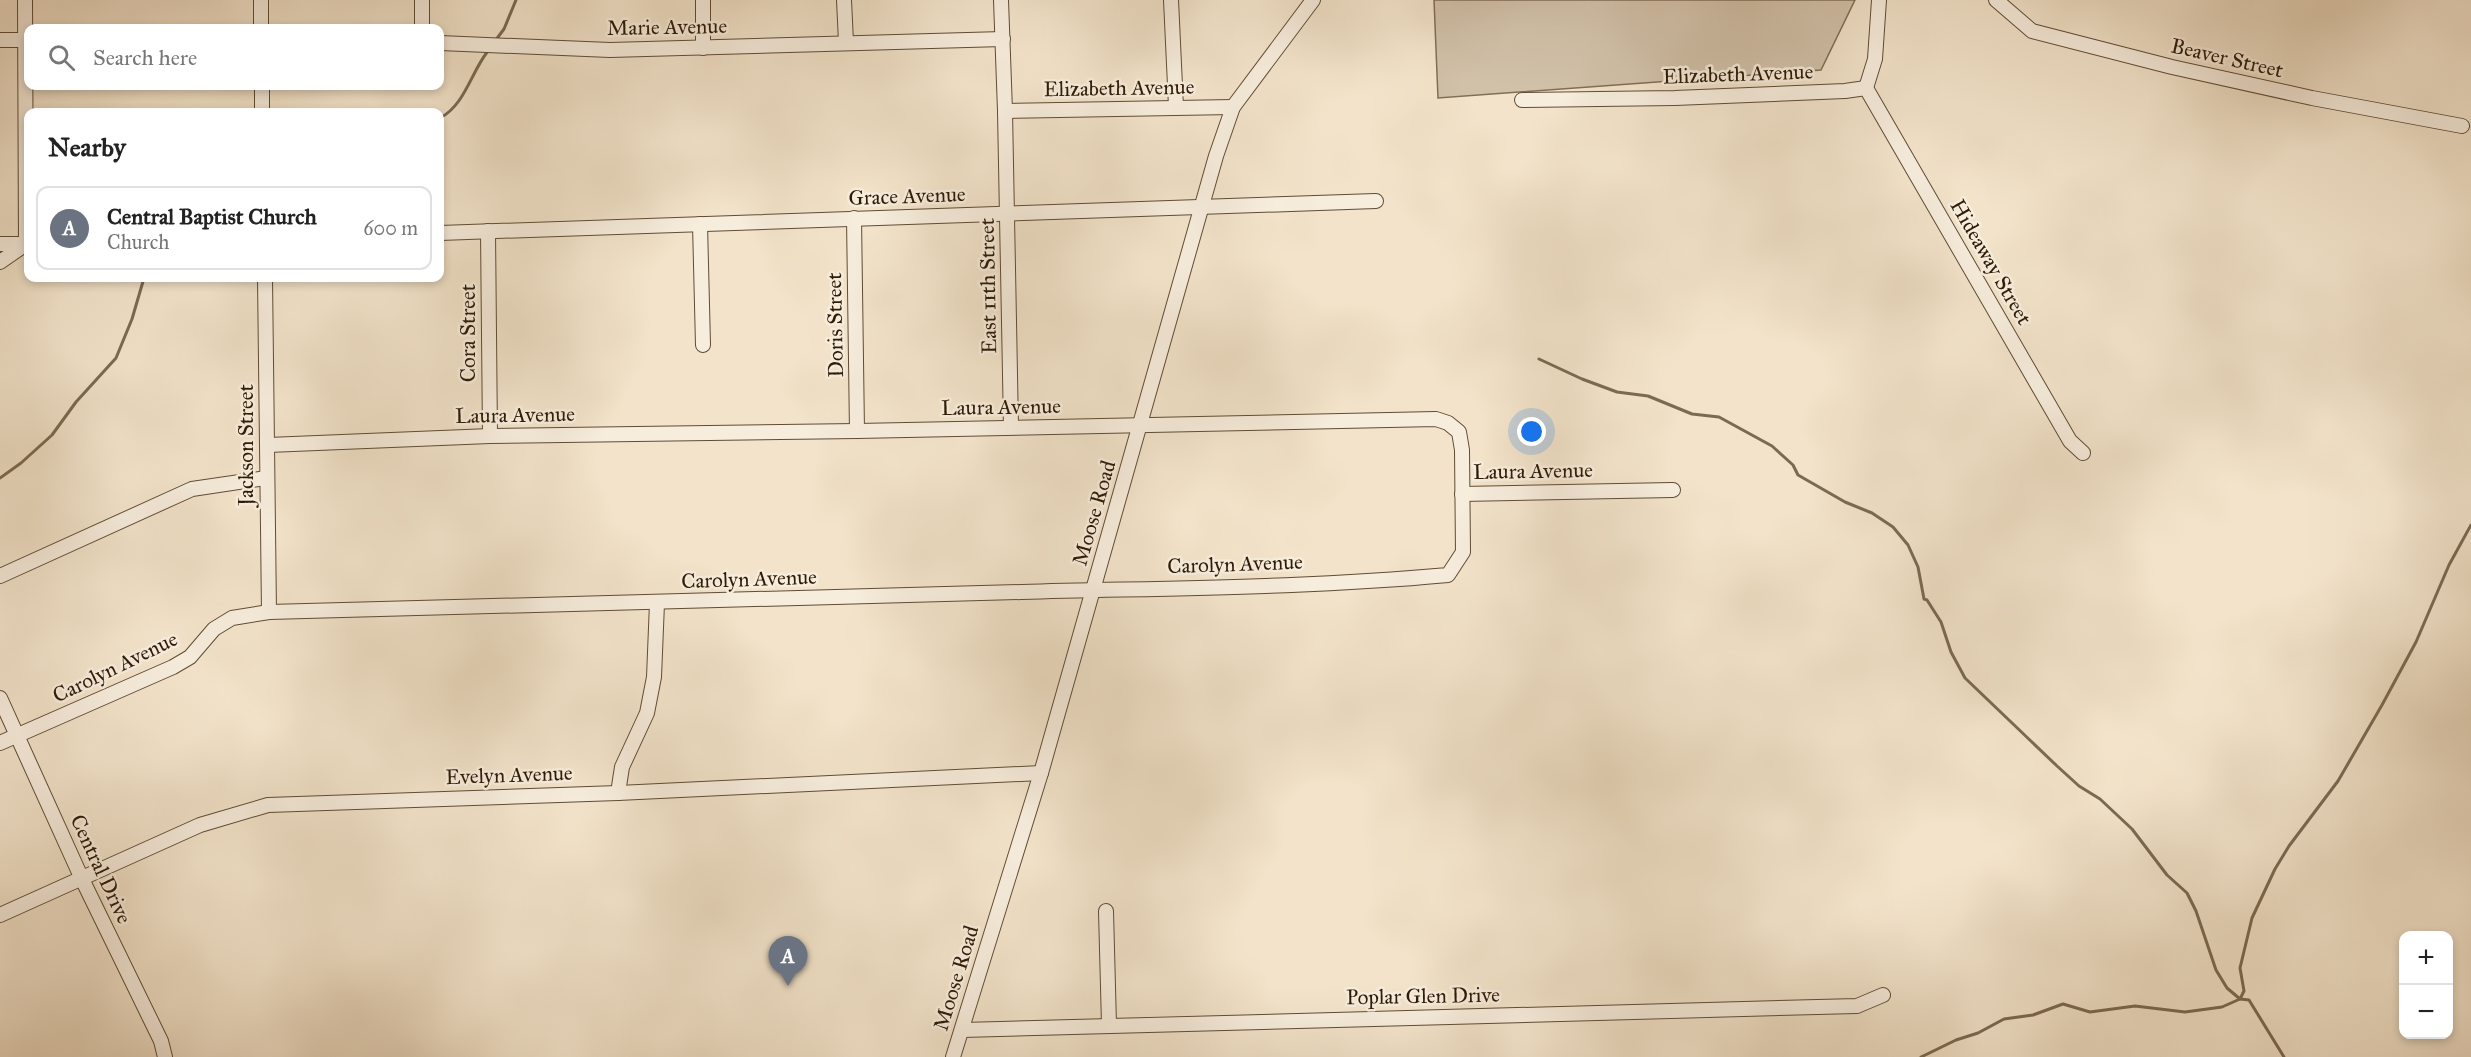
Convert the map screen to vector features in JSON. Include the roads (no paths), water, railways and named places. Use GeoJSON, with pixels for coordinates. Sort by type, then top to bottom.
{"type":"FeatureCollection","features":[{"type":"Feature","properties":{"kind":"street"},"geometry":{"type":"LineString","coordinates":[[25,0],[25,24]]}},
{"type":"Feature","properties":{"kind":"street"},"geometry":{"type":"LineString","coordinates":[[261,0],[261,24]]}},
{"type":"Feature","properties":{"kind":"street"},"geometry":{"type":"LineString","coordinates":[[422,0],[422,24]]}},
{"type":"Feature","properties":{"kind":"street"},"geometry":{"type":"LineString","coordinates":[[703,0],[703,48]]}},
{"type":"Feature","properties":{"kind":"street"},"geometry":{"type":"LineString","coordinates":[[844,0],[846,42]]}},
{"type":"Feature","properties":{"kind":"street","name":"East 11th Street"},"geometry":{"type":"LineString","coordinates":[[1001,0],[1011,427]]}},
{"type":"Feature","properties":{"kind":"street"},"geometry":{"type":"LineString","coordinates":[[1171,0],[1176,107]]}},
{"type":"Feature","properties":{"kind":"street","name":"Moose Road"},"geometry":{"type":"LineString","coordinates":[[953,1057],[1041,773],[1201,208],[1233,107],[1313,0]]}},
{"type":"Feature","properties":{"kind":"street"},"geometry":{"type":"LineString","coordinates":[[1866,88],[1875,59],[1879,0]]}},
{"type":"Feature","properties":{"kind":"street","name":"Beaver Street"},"geometry":{"type":"LineString","coordinates":[[1996,0],[2032,31],[2172,68],[2462,126]]}},
{"type":"Feature","properties":{"kind":"street","name":"Marie Avenue"},"geometry":{"type":"LineString","coordinates":[[444,43],[610,50],[1003,39]]}},
{"type":"Feature","properties":{"kind":"street"},"geometry":{"type":"LineString","coordinates":[[0,40],[24,40]]}},
{"type":"Feature","properties":{"kind":"street","name":"Elizabeth Avenue"},"geometry":{"type":"LineString","coordinates":[[1522,100],[1675,98],[1845,92],[1866,88]]}},
{"type":"Feature","properties":{"kind":"street","name":"Hideaway Street"},"geometry":{"type":"LineString","coordinates":[[1866,88],[2070,441],[2083,453]]}},
{"type":"Feature","properties":{"kind":"street"},"geometry":{"type":"LineString","coordinates":[[25,90],[26,108]]}},
{"type":"Feature","properties":{"kind":"street"},"geometry":{"type":"LineString","coordinates":[[262,90],[262,108]]}},
{"type":"Feature","properties":{"kind":"street","name":"Elizabeth Avenue"},"geometry":{"type":"LineString","coordinates":[[1005,111],[1233,107]]}},
{"type":"Feature","properties":{"kind":"street","name":"Grace Avenue"},"geometry":{"type":"LineString","coordinates":[[444,233],[1376,201]]}},
{"type":"Feature","properties":{"kind":"street","name":"Doris Street"},"geometry":{"type":"LineString","coordinates":[[854,218],[857,431]]}},
{"type":"Feature","properties":{"kind":"street"},"geometry":{"type":"LineString","coordinates":[[700,224],[703,345]]}},
{"type":"Feature","properties":{"kind":"street","name":"Cora Street"},"geometry":{"type":"LineString","coordinates":[[488,231],[490,436]]}},
{"type":"Feature","properties":{"kind":"street"},"geometry":{"type":"LineString","coordinates":[[0,244],[24,244]]}},
{"type":"Feature","properties":{"kind":"street"},"geometry":{"type":"LineString","coordinates":[[0,261],[24,246]]}},
{"type":"Feature","properties":{"kind":"street","name":"Jackson Street"},"geometry":{"type":"LineString","coordinates":[[265,282],[269,612]]}},
{"type":"Feature","properties":{"kind":"street","name":"Laura Avenue"},"geometry":{"type":"LineString","coordinates":[[268,445],[490,436],[1436,419],[1448,423],[1459,432],[1462,450],[1462,494],[1673,490]]}},
{"type":"Feature","properties":{"kind":"street"},"geometry":{"type":"LineString","coordinates":[[0,576],[192,489],[266,478]]}},
{"type":"Feature","properties":{"kind":"street","name":"Carolyn Avenue"},"geometry":{"type":"LineString","coordinates":[[0,743],[173,668],[190,657],[214,629],[232,618],[269,612],[1094,590],[1281,584],[1448,575],[1463,552],[1462,494]]}},
{"type":"Feature","properties":{"kind":"street"},"geometry":{"type":"LineString","coordinates":[[618,793],[622,767],[647,713],[654,677],[657,603]]}},
{"type":"Feature","properties":{"kind":"street","name":"Central Drive"},"geometry":{"type":"LineString","coordinates":[[0,698],[82,879],[160,1041],[165,1057]]}},
{"type":"Feature","properties":{"kind":"street","name":"Evelyn Avenue"},"geometry":{"type":"LineString","coordinates":[[0,915],[200,825],[268,805],[618,793],[1041,773]]}},
{"type":"Feature","properties":{"kind":"street"},"geometry":{"type":"LineString","coordinates":[[1106,911],[1109,1025]]}},
{"type":"Feature","properties":{"kind":"street","name":"Poplar Glen Drive"},"geometry":{"type":"LineString","coordinates":[[962,1030],[1787,1009],[1857,1006],[1883,995]]}},
{"type":"Feature","properties":{"kind":"waterway"},"geometry":{"type":"LineString","coordinates":[[495,41],[504,29],[516,0]]}},
{"type":"Feature","properties":{"kind":"waterway"},"geometry":{"type":"LineString","coordinates":[[444,115],[462,97],[488,51]]}},
{"type":"Feature","properties":{"kind":"waterway"},"geometry":{"type":"LineString","coordinates":[[0,478],[21,463],[52,435],[76,402],[116,358],[132,319],[143,282]]}},
{"type":"Feature","properties":{"kind":"waterway"},"geometry":{"type":"LineString","coordinates":[[1539,359],[1617,392],[1648,396],[1692,414],[1719,417],[1772,446],[1793,465],[1798,475],[1845,502],[1872,513],[1893,527],[1908,545],[1918,567],[1924,599],[1927,600],[1941,622],[1951,652],[1965,678],[2079,786],[2100,799],[2132,829],[2167,875],[2187,893],[2196,911],[2216,970],[2227,988],[2240,999],[2249,1000],[2284,1057]]}},
{"type":"Feature","properties":{"kind":"waterway"},"geometry":{"type":"LineString","coordinates":[[1921,1057],[1956,1040],[1978,1033],[2004,1019],[2033,1015],[2063,1004],[2090,1012],[2135,1006],[2185,1012],[2222,1007],[2240,999],[2244,991],[2240,968],[2252,918],[2275,869],[2289,846],[2338,781],[2382,705],[2416,642],[2449,565],[2471,525]]}},
{"type":"Feature","properties":{"kind":"place","name":"Central Baptist Church"},"geometry":{"type":"Point","coordinates":[788,986]}}]}
